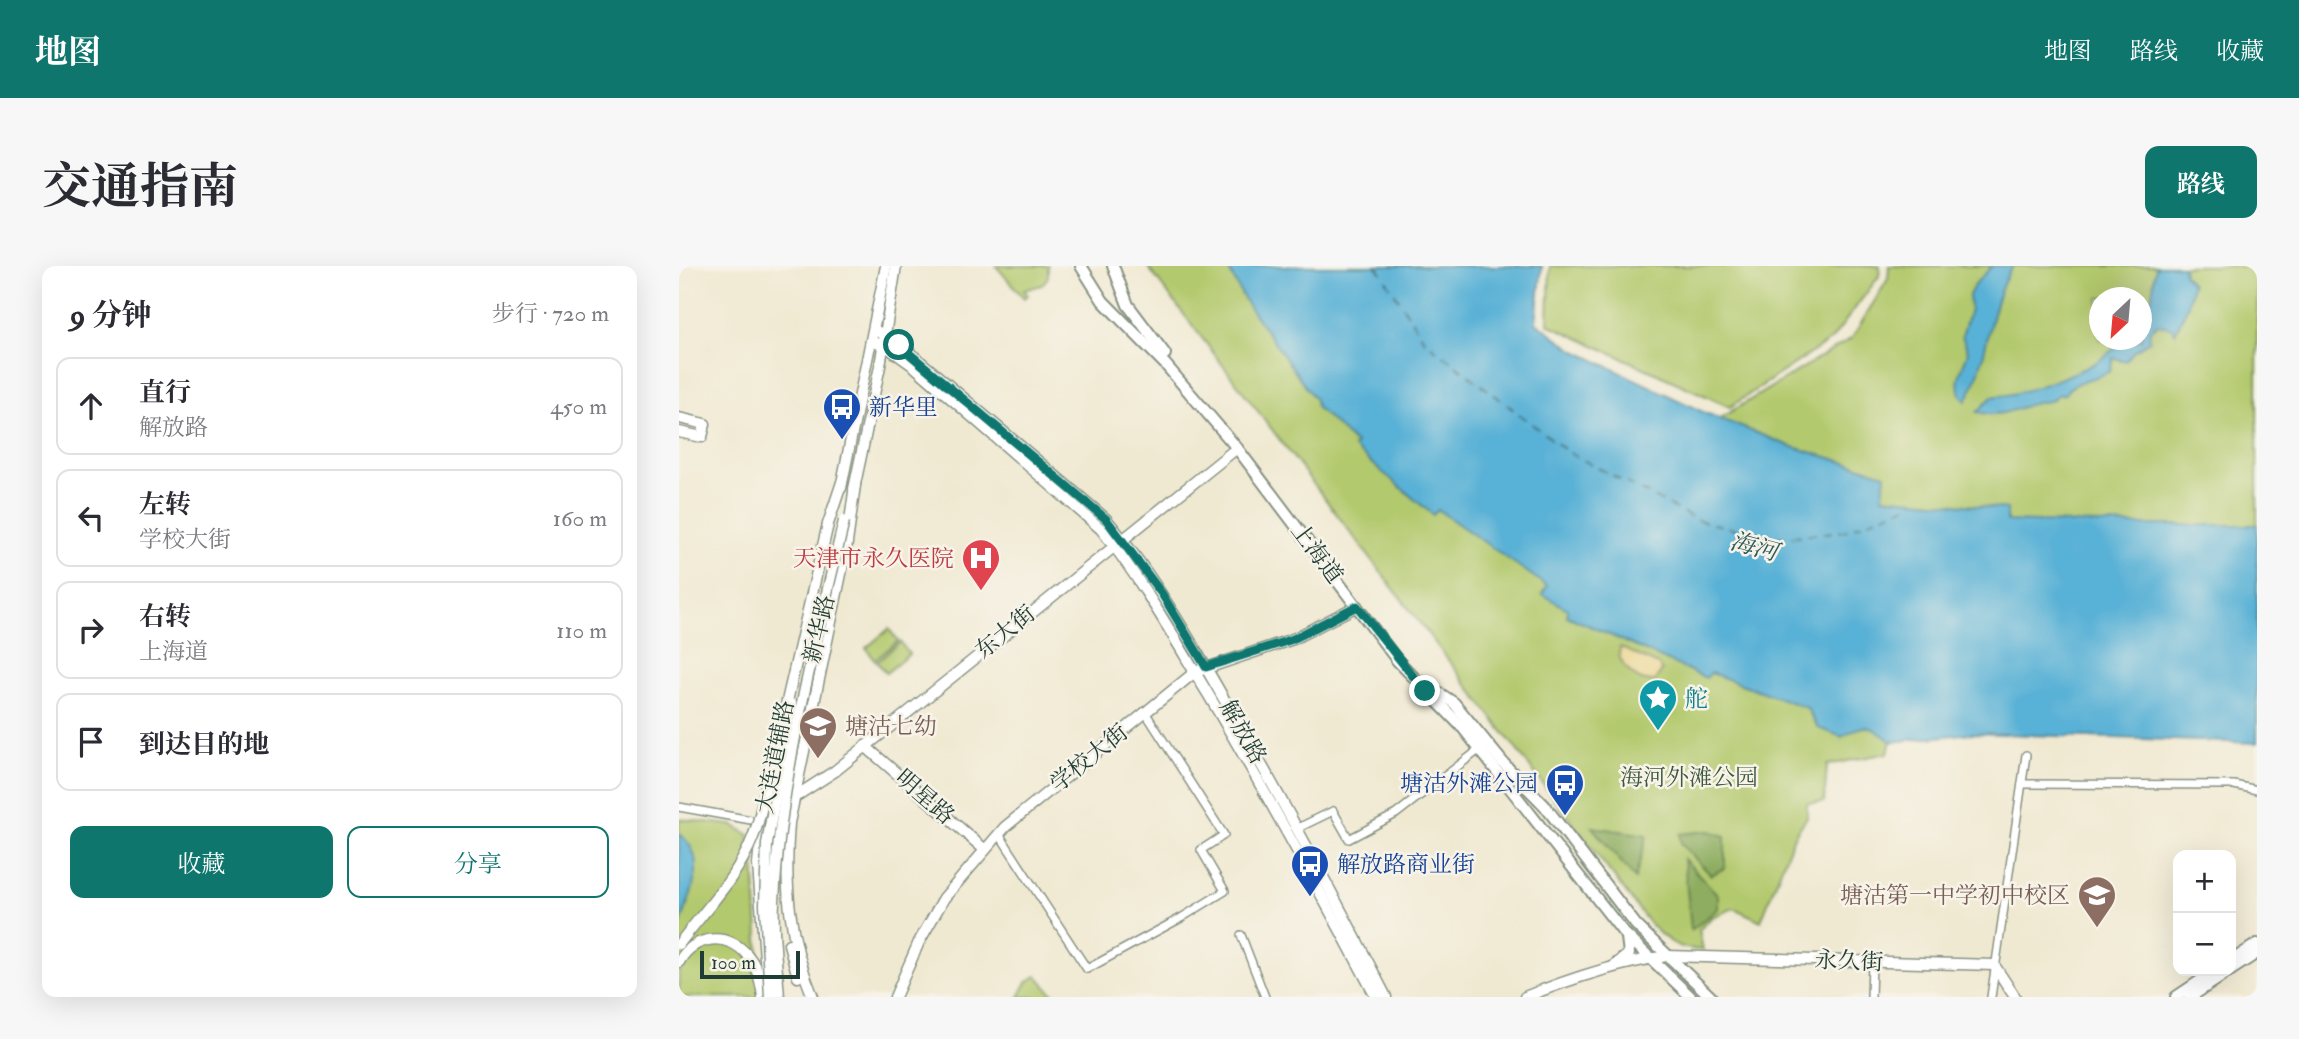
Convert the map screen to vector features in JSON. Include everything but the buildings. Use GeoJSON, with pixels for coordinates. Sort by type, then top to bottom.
{"type":"FeatureCollection","features":[{"type":"Feature","properties":{"kind":"main road","name":"上海道"},"geometry":{"type":"LineString","coordinates":[[1081,266],[1103,301],[1165,364],[1237,448],[1409,675],[1451,715],[1623,932],[1691,997]]}},
{"type":"Feature","properties":{"kind":"main road","name":"上海道"},"geometry":{"type":"LineString","coordinates":[[1113,266],[1123,296],[1142,325],[1240,446],[1411,670],[1454,702],[1504,764],[1545,806],[1636,925],[1711,997]]}},
{"type":"Feature","properties":{"kind":"main road"},"geometry":{"type":"LineString","coordinates":[[1614,966],[1629,954],[1630,942],[1623,932]]}},
{"type":"Feature","properties":{"kind":"main road"},"geometry":{"type":"LineString","coordinates":[[2236,958],[2257,944]]}},
{"type":"Feature","properties":{"kind":"main road"},"geometry":{"type":"LineString","coordinates":[[2236,966],[2257,953]]}},
{"type":"Feature","properties":{"kind":"main road"},"geometry":{"type":"LineString","coordinates":[[2186,995],[2209,976]]}},
{"type":"Feature","properties":{"kind":"main road"},"geometry":{"type":"LineString","coordinates":[[2186,995],[2219,976]]}},
{"type":"Feature","properties":{"kind":"street","name":"新华路"},"geometry":{"type":"LineString","coordinates":[[779,997],[773,915],[798,718],[839,520],[842,482],[867,362],[882,339],[878,314],[886,266]]}},
{"type":"Feature","properties":{"kind":"street","name":"新华路"},"geometry":{"type":"LineString","coordinates":[[770,997],[765,905],[767,844],[790,704],[839,520],[855,485],[877,380],[896,266]]}},
{"type":"Feature","properties":{"kind":"street"},"geometry":{"type":"LineString","coordinates":[[889,314],[893,331],[903,352]]}},
{"type":"Feature","properties":{"kind":"street","name":"解放路"},"geometry":{"type":"LineString","coordinates":[[882,339],[903,352],[1106,519],[1283,822],[1376,997]]}},
{"type":"Feature","properties":{"kind":"street","name":"解放路"},"geometry":{"type":"LineString","coordinates":[[903,352],[915,367],[1118,541],[1162,594],[1298,828],[1386,997]]}},
{"type":"Feature","properties":{"kind":"street"},"geometry":{"type":"LineString","coordinates":[[877,380],[885,365],[892,360],[915,367]]}},
{"type":"Feature","properties":{"kind":"street"},"geometry":{"type":"LineString","coordinates":[[679,418],[705,424],[702,437],[679,432]]}},
{"type":"Feature","properties":{"kind":"street","name":"东大街"},"geometry":{"type":"LineString","coordinates":[[766,802],[793,798],[835,771],[1237,448]]}},
{"type":"Feature","properties":{"kind":"street","name":"大连道辅路"},"geometry":{"type":"LineString","coordinates":[[770,997],[764,975],[758,865],[762,822],[826,531],[842,482]]}},
{"type":"Feature","properties":{"kind":"street","name":"大连道辅路"},"geometry":{"type":"LineString","coordinates":[[813,997],[790,924],[786,866],[789,823],[846,550],[855,485]]}},
{"type":"Feature","properties":{"kind":"street","name":"学校大街"},"geometry":{"type":"LineString","coordinates":[[895,997],[944,898],[999,834],[1195,672],[1293,639],[1357,606]]}},
{"type":"Feature","properties":{"kind":"street"},"geometry":{"type":"LineString","coordinates":[[679,944],[726,883],[750,845],[772,750],[790,704]]}},
{"type":"Feature","properties":{"kind":"street"},"geometry":{"type":"LineString","coordinates":[[999,834],[1087,969],[1226,891],[1201,850],[1224,835],[1145,712]]}},
{"type":"Feature","properties":{"kind":"street","name":"明星路"},"geometry":{"type":"LineString","coordinates":[[865,746],[984,849]]}},
{"type":"Feature","properties":{"kind":"street"},"geometry":{"type":"LineString","coordinates":[[1298,828],[1333,811],[1349,839],[1396,814],[1480,750]]}},
{"type":"Feature","properties":{"kind":"street"},"geometry":{"type":"LineString","coordinates":[[1991,997],[2026,755]]}},
{"type":"Feature","properties":{"kind":"street"},"geometry":{"type":"LineString","coordinates":[[2022,784],[2234,785],[2257,790]]}},
{"type":"Feature","properties":{"kind":"street"},"geometry":{"type":"LineString","coordinates":[[679,807],[762,822],[789,823]]}},
{"type":"Feature","properties":{"kind":"street"},"geometry":{"type":"LineString","coordinates":[[777,871],[790,950],[806,997]]}},
{"type":"Feature","properties":{"kind":"street"},"geometry":{"type":"LineString","coordinates":[[1241,935],[1265,997]]}},
{"type":"Feature","properties":{"kind":"street"},"geometry":{"type":"LineString","coordinates":[[679,962],[689,948],[699,942],[711,939],[731,942],[743,950],[754,964],[763,997]]}},
{"type":"Feature","properties":{"kind":"street","name":"永久街"},"geometry":{"type":"LineString","coordinates":[[1525,997],[1614,966],[1667,956],[1994,965]]}},
{"type":"Feature","properties":{"kind":"street"},"geometry":{"type":"LineString","coordinates":[[1871,997],[1872,963]]}},
{"type":"Feature","properties":{"kind":"street"},"geometry":{"type":"LineString","coordinates":[[1994,965],[2015,997]]}},
{"type":"Feature","properties":{"kind":"green space"},"geometry":{"type":"Polygon","coordinates":[[[996,266],[1048,266],[1048,277],[1042,285],[1024,290],[1028,295],[1024,298],[996,266]]]}},
{"type":"Feature","properties":{"kind":"green space","name":"海河外滩公园"},"geometry":{"type":"Polygon","coordinates":[[[1147,266],[1252,266],[1893,733],[1888,753],[1827,765],[1824,802],[1807,803],[1807,817],[1794,836],[1761,921],[1734,908],[1712,917],[1699,930],[1703,950],[1674,943],[1650,924],[1147,266]]]}},
{"type":"Feature","properties":{"kind":"green space"},"geometry":{"type":"Polygon","coordinates":[[[1550,266],[1880,266],[1879,276],[1832,339],[1730,407],[1548,324],[1550,266]]]}},
{"type":"Feature","properties":{"kind":"green space"},"geometry":{"type":"Polygon","coordinates":[[[1889,266],[2257,266],[2257,529],[2017,528],[1874,500],[1714,422],[1852,338],[1888,279],[1889,266]]]}},
{"type":"Feature","properties":{"kind":"green space"},"geometry":{"type":"Polygon","coordinates":[[[889,629],[898,641],[875,660],[866,648],[889,629]]]}},
{"type":"Feature","properties":{"kind":"green space"},"geometry":{"type":"Polygon","coordinates":[[[900,642],[909,654],[886,673],[877,662],[900,642]]]}},
{"type":"Feature","properties":{"kind":"green space"},"geometry":{"type":"Polygon","coordinates":[[[679,819],[732,825],[748,834],[754,858],[761,997],[679,997],[679,819]]]}},
{"type":"Feature","properties":{"kind":"green space"},"geometry":{"type":"Polygon","coordinates":[[[1592,827],[1647,835],[1635,879],[1592,827]]]}},
{"type":"Feature","properties":{"kind":"green space"},"geometry":{"type":"Polygon","coordinates":[[[1709,831],[1725,836],[1725,868],[1711,875],[1681,844],[1680,834],[1709,831]]]}},
{"type":"Feature","properties":{"kind":"green space"},"geometry":{"type":"Polygon","coordinates":[[[1684,859],[1718,895],[1718,909],[1691,930],[1684,859]]]}},
{"type":"Feature","properties":{"kind":"green space"},"geometry":{"type":"Polygon","coordinates":[[[1037,976],[1056,997],[1019,997],[1027,982],[1037,976]]]}},
{"type":"Feature","properties":{"kind":"sand"},"geometry":{"type":"Polygon","coordinates":[[[1620,647],[1658,665],[1662,671],[1655,681],[1643,680],[1629,671],[1619,656],[1620,647]]]}},
{"type":"Feature","properties":{"kind":"water","name":"海河"},"geometry":{"type":"Polygon","coordinates":[[[1227,266],[1542,266],[1536,322],[1574,350],[1703,412],[1790,446],[1885,474],[1883,497],[2007,509],[2007,521],[2257,525],[2257,743],[1972,733],[1892,742],[1868,727],[1842,737],[1818,728],[1807,708],[1711,673],[1706,678],[1567,616],[1567,609],[1542,594],[1547,586],[1438,510],[1433,515],[1353,447],[1356,444],[1316,407],[1315,400],[1245,301],[1227,266]]]}},
{"type":"Feature","properties":{"kind":"water"},"geometry":{"type":"Polygon","coordinates":[[[1992,266],[2013,266],[1997,299],[1980,368],[1966,401],[1961,395],[1958,383],[1968,352],[1962,336],[1970,309],[1969,295],[1975,284],[1992,266]]]}},
{"type":"Feature","properties":{"kind":"water"},"geometry":{"type":"Polygon","coordinates":[[[2156,266],[2183,266],[2184,274],[2192,284],[2188,305],[2175,333],[2172,328],[2158,324],[2152,329],[2152,292],[2156,266]]]}},
{"type":"Feature","properties":{"kind":"water"},"geometry":{"type":"Polygon","coordinates":[[[2113,350],[2136,350],[2126,361],[2113,358],[2110,371],[2074,385],[2065,394],[2057,395],[2051,401],[1998,414],[1977,412],[1993,396],[2029,389],[2095,363],[2113,350]]]}},
{"type":"Feature","properties":{"kind":"water"},"geometry":{"type":"Polygon","coordinates":[[[679,834],[689,844],[696,867],[695,880],[679,930],[679,834]]]}},
{"type":"Feature","properties":{"kind":"ferry route"},"geometry":{"type":"LineString","coordinates":[[1377,266],[1425,341],[1568,452],[1697,520],[1775,538],[1844,531],[1912,504]]}},
{"type":"Feature","properties":{"kind":"place","name":"新华里"},"geometry":{"type":"Point","coordinates":[842,441]}},
{"type":"Feature","properties":{"kind":"place","name":"天津市永久医院"},"geometry":{"type":"Point","coordinates":[981,592]}},
{"type":"Feature","properties":{"kind":"place","name":"舵"},"geometry":{"type":"Point","coordinates":[1658,732]}},
{"type":"Feature","properties":{"kind":"place","name":"塘沽七幼"},"geometry":{"type":"Point","coordinates":[818,760]}},
{"type":"Feature","properties":{"kind":"place","name":"塘沽外滩公园"},"geometry":{"type":"Point","coordinates":[1565,817]}},
{"type":"Feature","properties":{"kind":"place","name":"解放路商业街"},"geometry":{"type":"Point","coordinates":[1310,898]}},
{"type":"Feature","properties":{"kind":"place","name":"塘沽第一中学初中校区"},"geometry":{"type":"Point","coordinates":[2097,929]}},
{"type":"Feature","properties":{"kind":"route"},"geometry":{"type":"LineString","coordinates":[[899,345],[1106,519],[1162,594],[1206,667],[1276,646],[1357,606],[1409,675],[1425,691]]}}]}
